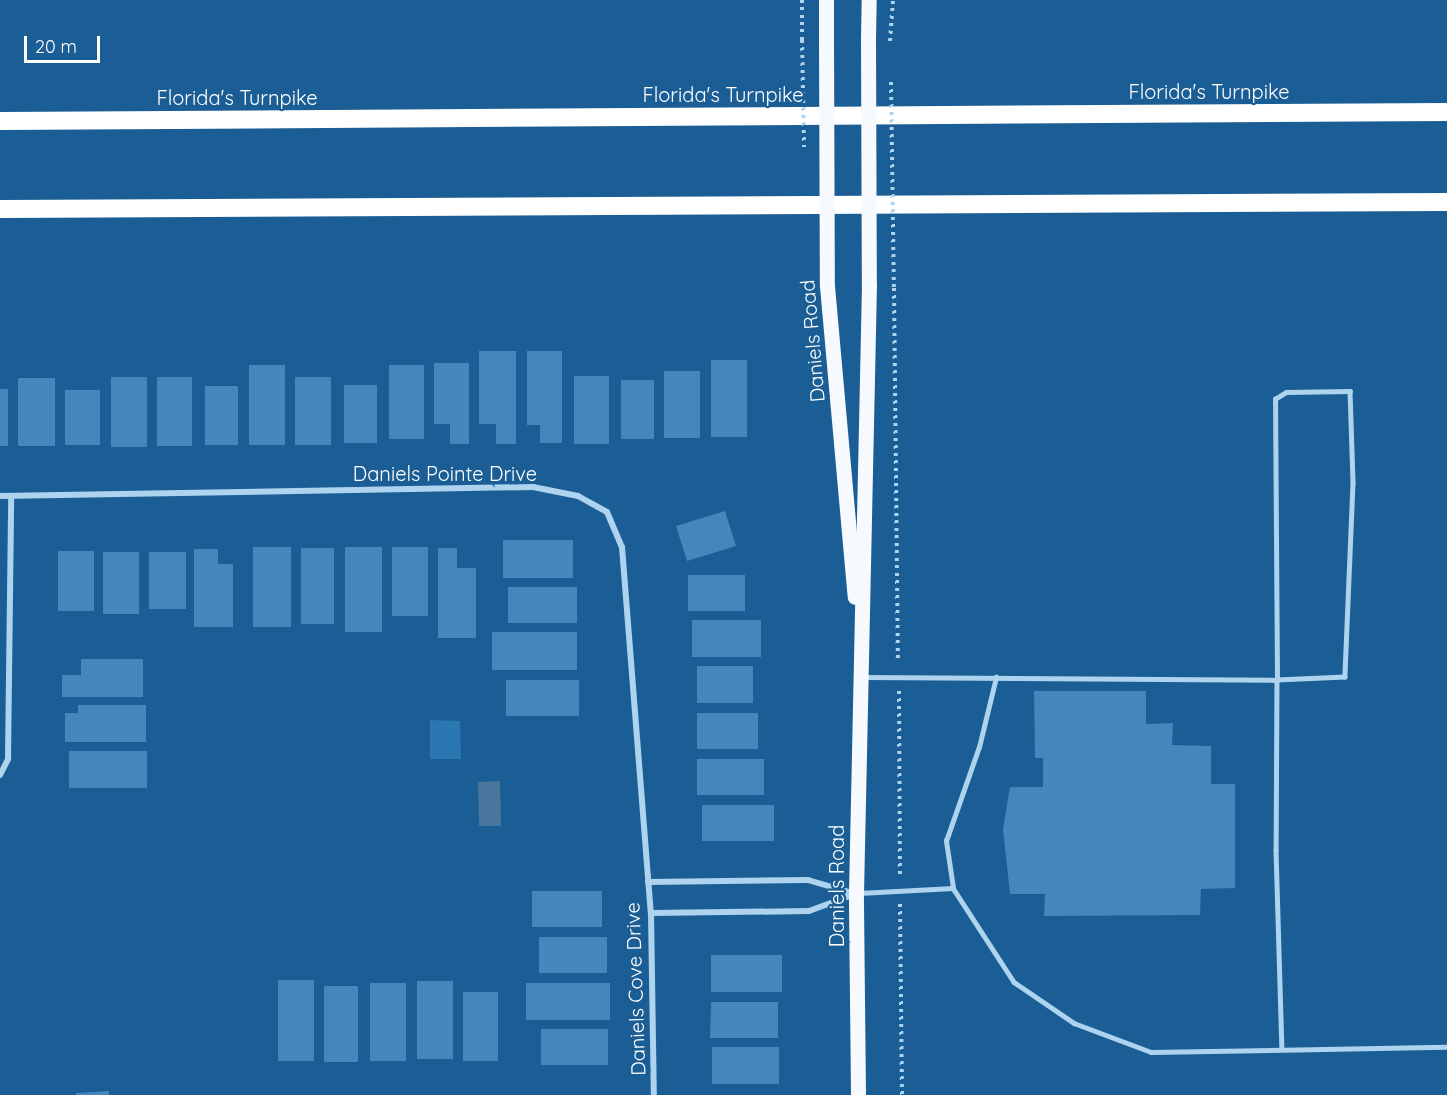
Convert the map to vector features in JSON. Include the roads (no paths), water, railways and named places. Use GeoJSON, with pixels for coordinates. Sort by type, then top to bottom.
{"type":"FeatureCollection","features":[{"type":"Feature","properties":{"kind":"highway","name":"Florida's Turnpike"},"geometry":{"type":"LineString","coordinates":[[0,122],[1447,112]]}},
{"type":"Feature","properties":{"kind":"highway"},"geometry":{"type":"LineString","coordinates":[[0,208],[1447,202]]}},
{"type":"Feature","properties":{"kind":"main road","name":"Daniels Road"},"geometry":{"type":"LineString","coordinates":[[826,0],[827,286],[861,677]]}},
{"type":"Feature","properties":{"kind":"main road","name":"Daniels Road"},"geometry":{"type":"LineString","coordinates":[[858,1095],[856,894],[870,285],[869,0]]}},
{"type":"Feature","properties":{"kind":"street","name":"Daniels Pointe Drive"},"geometry":{"type":"LineString","coordinates":[[0,496],[533,487],[578,496],[607,512],[622,547],[648,882]]}},
{"type":"Feature","properties":{"kind":"street"},"geometry":{"type":"LineString","coordinates":[[0,776],[8,759],[11,496]]}},
{"type":"Feature","properties":{"kind":"street"},"geometry":{"type":"LineString","coordinates":[[648,882],[808,880],[856,894]]}},
{"type":"Feature","properties":{"kind":"street","name":"Daniels Cove Drive"},"geometry":{"type":"LineString","coordinates":[[648,882],[651,913],[654,1095]]}},
{"type":"Feature","properties":{"kind":"street"},"geometry":{"type":"LineString","coordinates":[[651,913],[809,911],[856,894]]}},
{"type":"Feature","properties":{"kind":"lane"},"geometry":{"type":"LineString","coordinates":[[861,677],[1277,680],[1345,677],[1353,483],[1350,391],[1286,392],[1275,399],[1277,680],[1276,850],[1282,1050]]}},
{"type":"Feature","properties":{"kind":"lane"},"geometry":{"type":"LineString","coordinates":[[996,677],[979,747],[945,841],[953,888],[1014,982],[1074,1023],[1151,1052],[1447,1047]]}},
{"type":"Feature","properties":{"kind":"lane"},"geometry":{"type":"LineString","coordinates":[[856,894],[953,888]]}}]}
